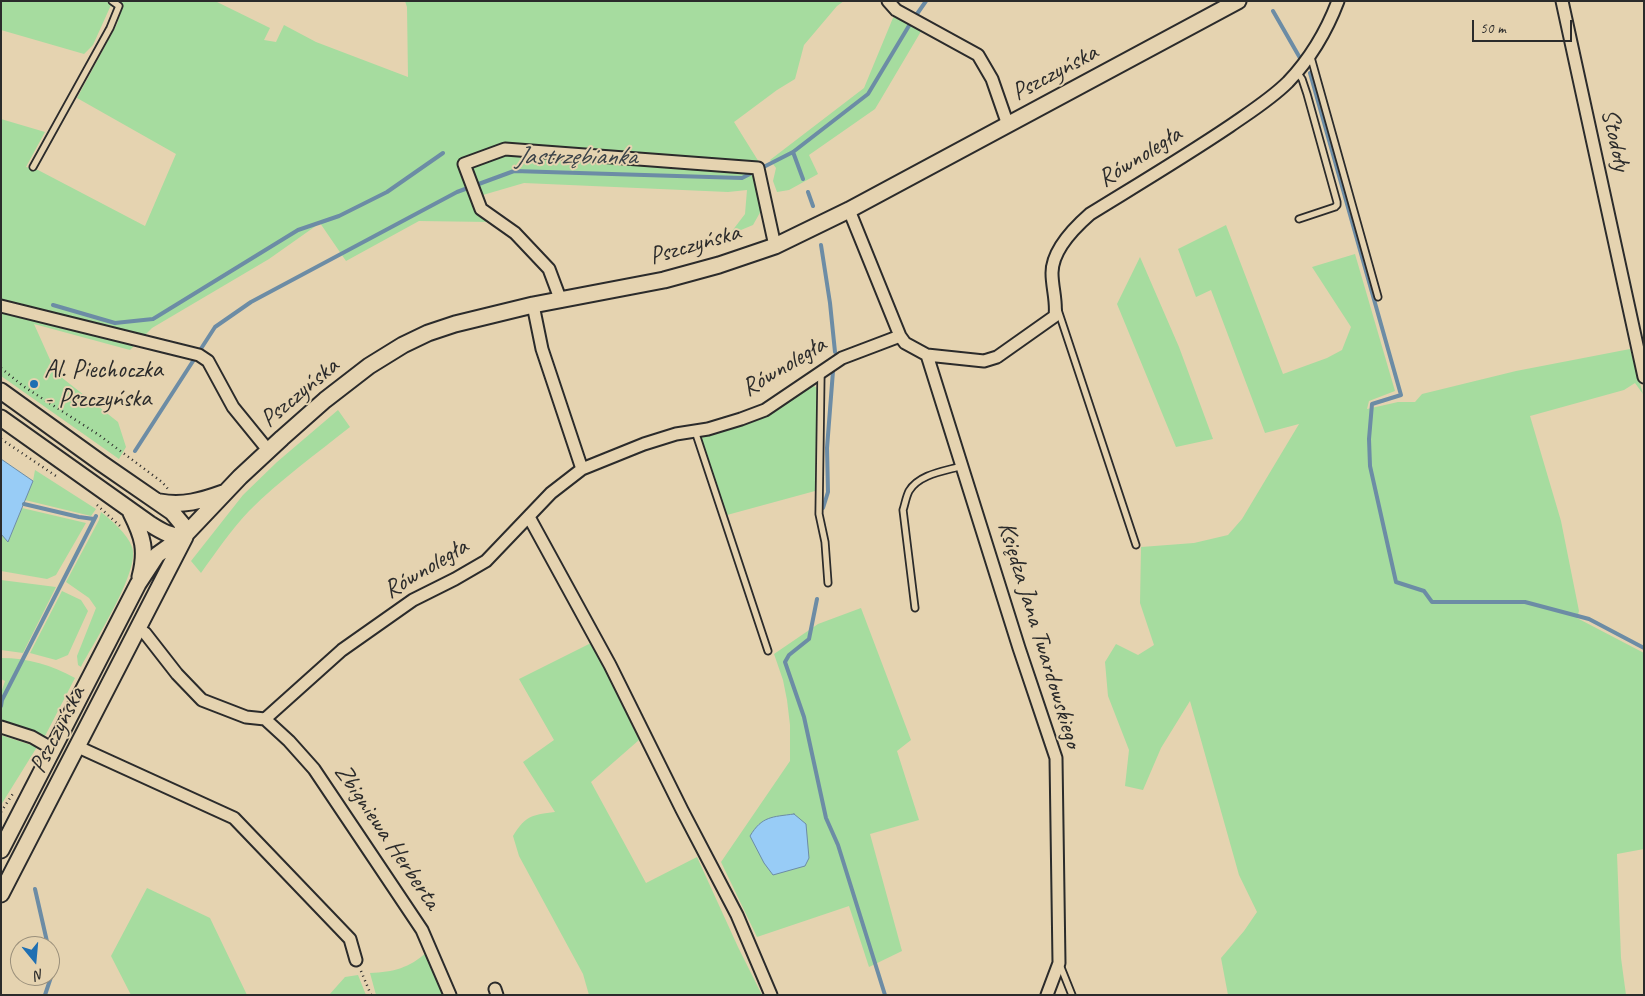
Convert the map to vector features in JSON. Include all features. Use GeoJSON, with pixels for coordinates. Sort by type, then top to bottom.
{"type":"FeatureCollection","features":[{"type":"Feature","properties":{"kind":"street"},"geometry":{"type":"LineString","coordinates":[[888,1],[896,10],[978,55],[992,79],[1008,125]]}},
{"type":"Feature","properties":{"kind":"street","name":"Pszczyńska"},"geometry":{"type":"LineString","coordinates":[[1,850],[138,584],[157,555],[185,535],[268,450],[325,400],[369,366],[428,332],[455,324],[532,305],[664,280],[719,265],[775,246],[849,210],[1238,1]]}},
{"type":"Feature","properties":{"kind":"street","name":"Równoległa"},"geometry":{"type":"LineString","coordinates":[[1056,306],[1052,273],[1054,262],[1062,244],[1081,222],[1090,214],[1199,147],[1268,99],[1296,72],[1310,54],[1333,14],[1338,1]]}},
{"type":"Feature","properties":{"kind":"street","name":"Stodoły"},"geometry":{"type":"LineString","coordinates":[[1562,1],[1637,352],[1644,377]]}},
{"type":"Feature","properties":{"kind":"street"},"geometry":{"type":"LineString","coordinates":[[561,301],[549,269],[515,233],[481,210],[464,164],[505,149],[759,173],[775,246]]}},
{"type":"Feature","properties":{"kind":"street"},"geometry":{"type":"LineString","coordinates":[[849,210],[900,336],[905,343],[927,355],[984,360],[997,357],[1055,316],[1056,306]]}},
{"type":"Feature","properties":{"kind":"street"},"geometry":{"type":"LineString","coordinates":[[532,305],[542,349],[582,469]]}},
{"type":"Feature","properties":{"kind":"street"},"geometry":{"type":"LineString","coordinates":[[1,306],[208,360],[233,407],[268,450]]}},
{"type":"Feature","properties":{"kind":"street","name":"Równoległa"},"geometry":{"type":"LineString","coordinates":[[265,719],[342,650],[414,600],[455,579],[486,560],[551,493],[582,469],[644,444],[676,434],[741,419],[765,410],[842,358],[900,336]]}},
{"type":"Feature","properties":{"kind":"street","name":"Księdza Jana Twardowskiego"},"geometry":{"type":"LineString","coordinates":[[927,355],[1019,648],[1056,758],[1059,963],[1047,995]]}},
{"type":"Feature","properties":{"kind":"street"},"geometry":{"type":"LineString","coordinates":[[1,391],[172,512],[182,524],[185,535],[177,537],[170,535],[130,511],[1,418]]}},
{"type":"Feature","properties":{"kind":"street"},"geometry":{"type":"LineString","coordinates":[[156,501],[183,504],[202,500],[227,491]]}},
{"type":"Feature","properties":{"kind":"street"},"geometry":{"type":"LineString","coordinates":[[130,511],[143,541],[143,566],[138,584]]}},
{"type":"Feature","properties":{"kind":"street"},"geometry":{"type":"LineString","coordinates":[[529,517],[610,665],[737,915],[771,995]]}},
{"type":"Feature","properties":{"kind":"street","name":"Pszczyńska"},"geometry":{"type":"LineString","coordinates":[[1,894],[185,535]]}},
{"type":"Feature","properties":{"kind":"street"},"geometry":{"type":"LineString","coordinates":[[136,629],[145,633],[177,674],[202,700],[246,716],[265,719]]}},
{"type":"Feature","properties":{"kind":"street","name":"Zbigniewa Herberta"},"geometry":{"type":"LineString","coordinates":[[265,719],[289,741],[314,769],[422,930],[450,995]]}},
{"type":"Feature","properties":{"kind":"street"},"geometry":{"type":"LineString","coordinates":[[5,728],[53,748]]}},
{"type":"Feature","properties":{"kind":"street"},"geometry":{"type":"LineString","coordinates":[[76,746],[234,818],[350,939],[356,960]]}},
{"type":"Feature","properties":{"kind":"lane"},"geometry":{"type":"LineString","coordinates":[[33,167],[110,28],[119,6],[112,1]]}},
{"type":"Feature","properties":{"kind":"lane"},"geometry":{"type":"LineString","coordinates":[[1310,54],[1378,298]]}},
{"type":"Feature","properties":{"kind":"lane"},"geometry":{"type":"LineString","coordinates":[[1296,72],[1302,80],[1307,94],[1338,202],[1335,207],[1299,219]]}},
{"type":"Feature","properties":{"kind":"lane"},"geometry":{"type":"LineString","coordinates":[[1056,306],[1136,545]]}},
{"type":"Feature","properties":{"kind":"lane"},"geometry":{"type":"LineString","coordinates":[[821,372],[819,514],[825,542],[828,583]]}},
{"type":"Feature","properties":{"kind":"lane"},"geometry":{"type":"LineString","coordinates":[[695,431],[768,652]]}},
{"type":"Feature","properties":{"kind":"lane"},"geometry":{"type":"LineString","coordinates":[[915,608],[903,510],[906,499],[909,491],[917,482],[926,477],[962,466]]}},
{"type":"Feature","properties":{"kind":"lane"},"geometry":{"type":"LineString","coordinates":[[1059,963],[1072,995]]}},
{"type":"Feature","properties":{"kind":"path"},"geometry":{"type":"LineString","coordinates":[[356,960],[371,995]]}},
{"type":"Feature","properties":{"kind":"green space"},"geometry":{"type":"Polygon","coordinates":[[[1,1],[106,1],[111,5],[93,45],[84,54],[1,30],[1,1]]]}},
{"type":"Feature","properties":{"kind":"green space"},"geometry":{"type":"Polygon","coordinates":[[[119,1],[215,1],[270,28],[264,40],[276,42],[284,25],[316,42],[408,77],[407,7],[405,1],[844,1],[837,6],[804,45],[795,79],[734,122],[762,167],[762,209],[753,225],[729,235],[745,214],[747,190],[728,192],[524,183],[476,197],[490,222],[419,221],[346,261],[320,223],[269,259],[152,328],[130,350],[34,324],[56,373],[118,422],[126,447],[119,459],[1,376],[1,119],[45,132],[26,167],[38,170],[145,226],[176,154],[77,98],[117,24],[123,4],[119,1]]]}},
{"type":"Feature","properties":{"kind":"green space"},"geometry":{"type":"Polygon","coordinates":[[[895,13],[923,28],[875,109],[809,155],[818,174],[789,190],[777,192],[773,181],[776,168],[770,160],[864,88],[895,13]]]}},
{"type":"Feature","properties":{"kind":"green space"},"geometry":{"type":"Polygon","coordinates":[[[1226,225],[1283,374],[1327,358],[1342,350],[1351,327],[1312,267],[1355,254],[1395,391],[1369,401],[1367,409],[1398,402],[1415,402],[1422,394],[1516,371],[1630,349],[1643,394],[1635,383],[1624,390],[1530,416],[1561,521],[1579,611],[1577,618],[1644,653],[1644,849],[1617,854],[1621,958],[1626,995],[1228,995],[1221,958],[1257,912],[1239,875],[1190,701],[1161,748],[1143,790],[1125,786],[1129,750],[1108,696],[1105,662],[1116,644],[1138,655],[1154,645],[1140,603],[1141,547],[1194,543],[1228,535],[1242,519],[1299,424],[1265,433],[1211,290],[1196,297],[1178,249],[1226,225]]]}},
{"type":"Feature","properties":{"kind":"green space"},"geometry":{"type":"Polygon","coordinates":[[[1140,257],[1179,347],[1213,439],[1176,447],[1117,304],[1140,257]]]}},
{"type":"Feature","properties":{"kind":"green space"},"geometry":{"type":"Polygon","coordinates":[[[811,384],[817,388],[815,491],[727,515],[697,435],[758,420],[811,384]]]}},
{"type":"Feature","properties":{"kind":"green space"},"geometry":{"type":"Polygon","coordinates":[[[338,410],[350,427],[286,478],[249,511],[230,533],[201,573],[191,561],[243,495],[277,462],[338,410]]]}},
{"type":"Feature","properties":{"kind":"green space"},"geometry":{"type":"Polygon","coordinates":[[[35,470],[96,509],[91,516],[25,500],[33,481],[35,470]]]}},
{"type":"Feature","properties":{"kind":"green space"},"geometry":{"type":"Polygon","coordinates":[[[22,508],[86,523],[56,575],[47,579],[1,571],[1,534],[8,542],[22,508]]]}},
{"type":"Feature","properties":{"kind":"green space"},"geometry":{"type":"Polygon","coordinates":[[[101,512],[127,537],[132,547],[133,558],[123,589],[81,667],[78,665],[77,656],[96,608],[89,598],[66,582],[99,520],[101,512]]]}},
{"type":"Feature","properties":{"kind":"green space"},"geometry":{"type":"Polygon","coordinates":[[[1,580],[56,587],[23,653],[1,650],[1,580]]]}},
{"type":"Feature","properties":{"kind":"green space"},"geometry":{"type":"Polygon","coordinates":[[[62,591],[81,600],[88,611],[68,655],[56,660],[30,653],[62,591]]]}},
{"type":"Feature","properties":{"kind":"green space"},"geometry":{"type":"Polygon","coordinates":[[[861,608],[911,740],[897,751],[919,820],[870,834],[902,951],[869,967],[849,906],[757,937],[721,862],[790,761],[790,725],[787,700],[783,680],[774,654],[818,624],[861,608]]]}},
{"type":"Feature","properties":{"kind":"green space"},"geometry":{"type":"Polygon","coordinates":[[[593,642],[639,740],[591,782],[646,883],[697,857],[762,995],[589,995],[583,974],[519,856],[513,836],[522,824],[535,815],[555,812],[523,762],[554,740],[519,679],[593,642]]]}},
{"type":"Feature","properties":{"kind":"green space"},"geometry":{"type":"Polygon","coordinates":[[[1,658],[21,659],[40,663],[58,669],[75,678],[44,738],[1,723],[1,693],[5,681],[1,679],[1,658]]]}},
{"type":"Feature","properties":{"kind":"green space"},"geometry":{"type":"Polygon","coordinates":[[[1,735],[37,747],[1,805],[1,735]]]}},
{"type":"Feature","properties":{"kind":"green space"},"geometry":{"type":"Polygon","coordinates":[[[147,888],[210,918],[247,995],[131,995],[111,956],[147,888]]]}},
{"type":"Feature","properties":{"kind":"green space"},"geometry":{"type":"Polygon","coordinates":[[[427,952],[443,995],[376,995],[370,973],[386,972],[401,968],[414,962],[427,952]]]}},
{"type":"Feature","properties":{"kind":"green space"},"geometry":{"type":"Polygon","coordinates":[[[358,975],[366,995],[329,995],[345,977],[358,975]]]}},
{"type":"Feature","properties":{"kind":"water"},"geometry":{"type":"Polygon","coordinates":[[[1,459],[33,481],[8,542],[1,534],[1,459]]]}},
{"type":"Feature","properties":{"kind":"water"},"geometry":{"type":"Polygon","coordinates":[[[794,814],[806,824],[809,858],[805,866],[773,875],[764,863],[750,836],[754,829],[763,821],[794,814]]]}},
{"type":"Feature","properties":{"kind":"waterway","name":"Jastrzębianka"},"geometry":{"type":"LineString","coordinates":[[135,451],[215,327],[251,302],[457,192],[514,171],[742,178],[793,152],[868,94],[926,1]]}},
{"type":"Feature","properties":{"kind":"waterway"},"geometry":{"type":"LineString","coordinates":[[1273,11],[1300,58]]}},
{"type":"Feature","properties":{"kind":"waterway"},"geometry":{"type":"LineString","coordinates":[[1310,73],[1401,395],[1372,404],[1369,439],[1370,466],[1396,582],[1424,591],[1432,602],[1525,602],[1589,619],[1644,648]]}},
{"type":"Feature","properties":{"kind":"waterway"},"geometry":{"type":"LineString","coordinates":[[793,152],[803,179]]}},
{"type":"Feature","properties":{"kind":"waterway"},"geometry":{"type":"LineString","coordinates":[[53,305],[115,323],[153,319],[298,230],[339,216],[387,192],[443,153]]}},
{"type":"Feature","properties":{"kind":"waterway"},"geometry":{"type":"LineString","coordinates":[[808,192],[813,206]]}},
{"type":"Feature","properties":{"kind":"waterway"},"geometry":{"type":"LineString","coordinates":[[821,245],[835,352]]}},
{"type":"Feature","properties":{"kind":"waterway"},"geometry":{"type":"LineString","coordinates":[[823,508],[828,492],[827,448],[833,371]]}},
{"type":"Feature","properties":{"kind":"waterway"},"geometry":{"type":"LineString","coordinates":[[24,504],[94,519]]}},
{"type":"Feature","properties":{"kind":"waterway","name":"Jastrzębianka"},"geometry":{"type":"LineString","coordinates":[[1,706],[2,700],[96,516]]}},
{"type":"Feature","properties":{"kind":"waterway"},"geometry":{"type":"LineString","coordinates":[[817,599],[809,639],[789,655],[785,662],[804,717],[826,818],[838,845],[885,995]]}},
{"type":"Feature","properties":{"kind":"waterway","name":"Jastrzębianka"},"geometry":{"type":"LineString","coordinates":[[35,889],[46,936]]}},
{"type":"Feature","properties":{"kind":"waterway","name":"Jastrzębianka"},"geometry":{"type":"LineString","coordinates":[[45,995],[48,986]]}},
{"type":"Feature","properties":{"kind":"place","name":"Al. Piechoczka - Pszczyńska"},"geometry":{"type":"Point","coordinates":[34,384]}}]}
